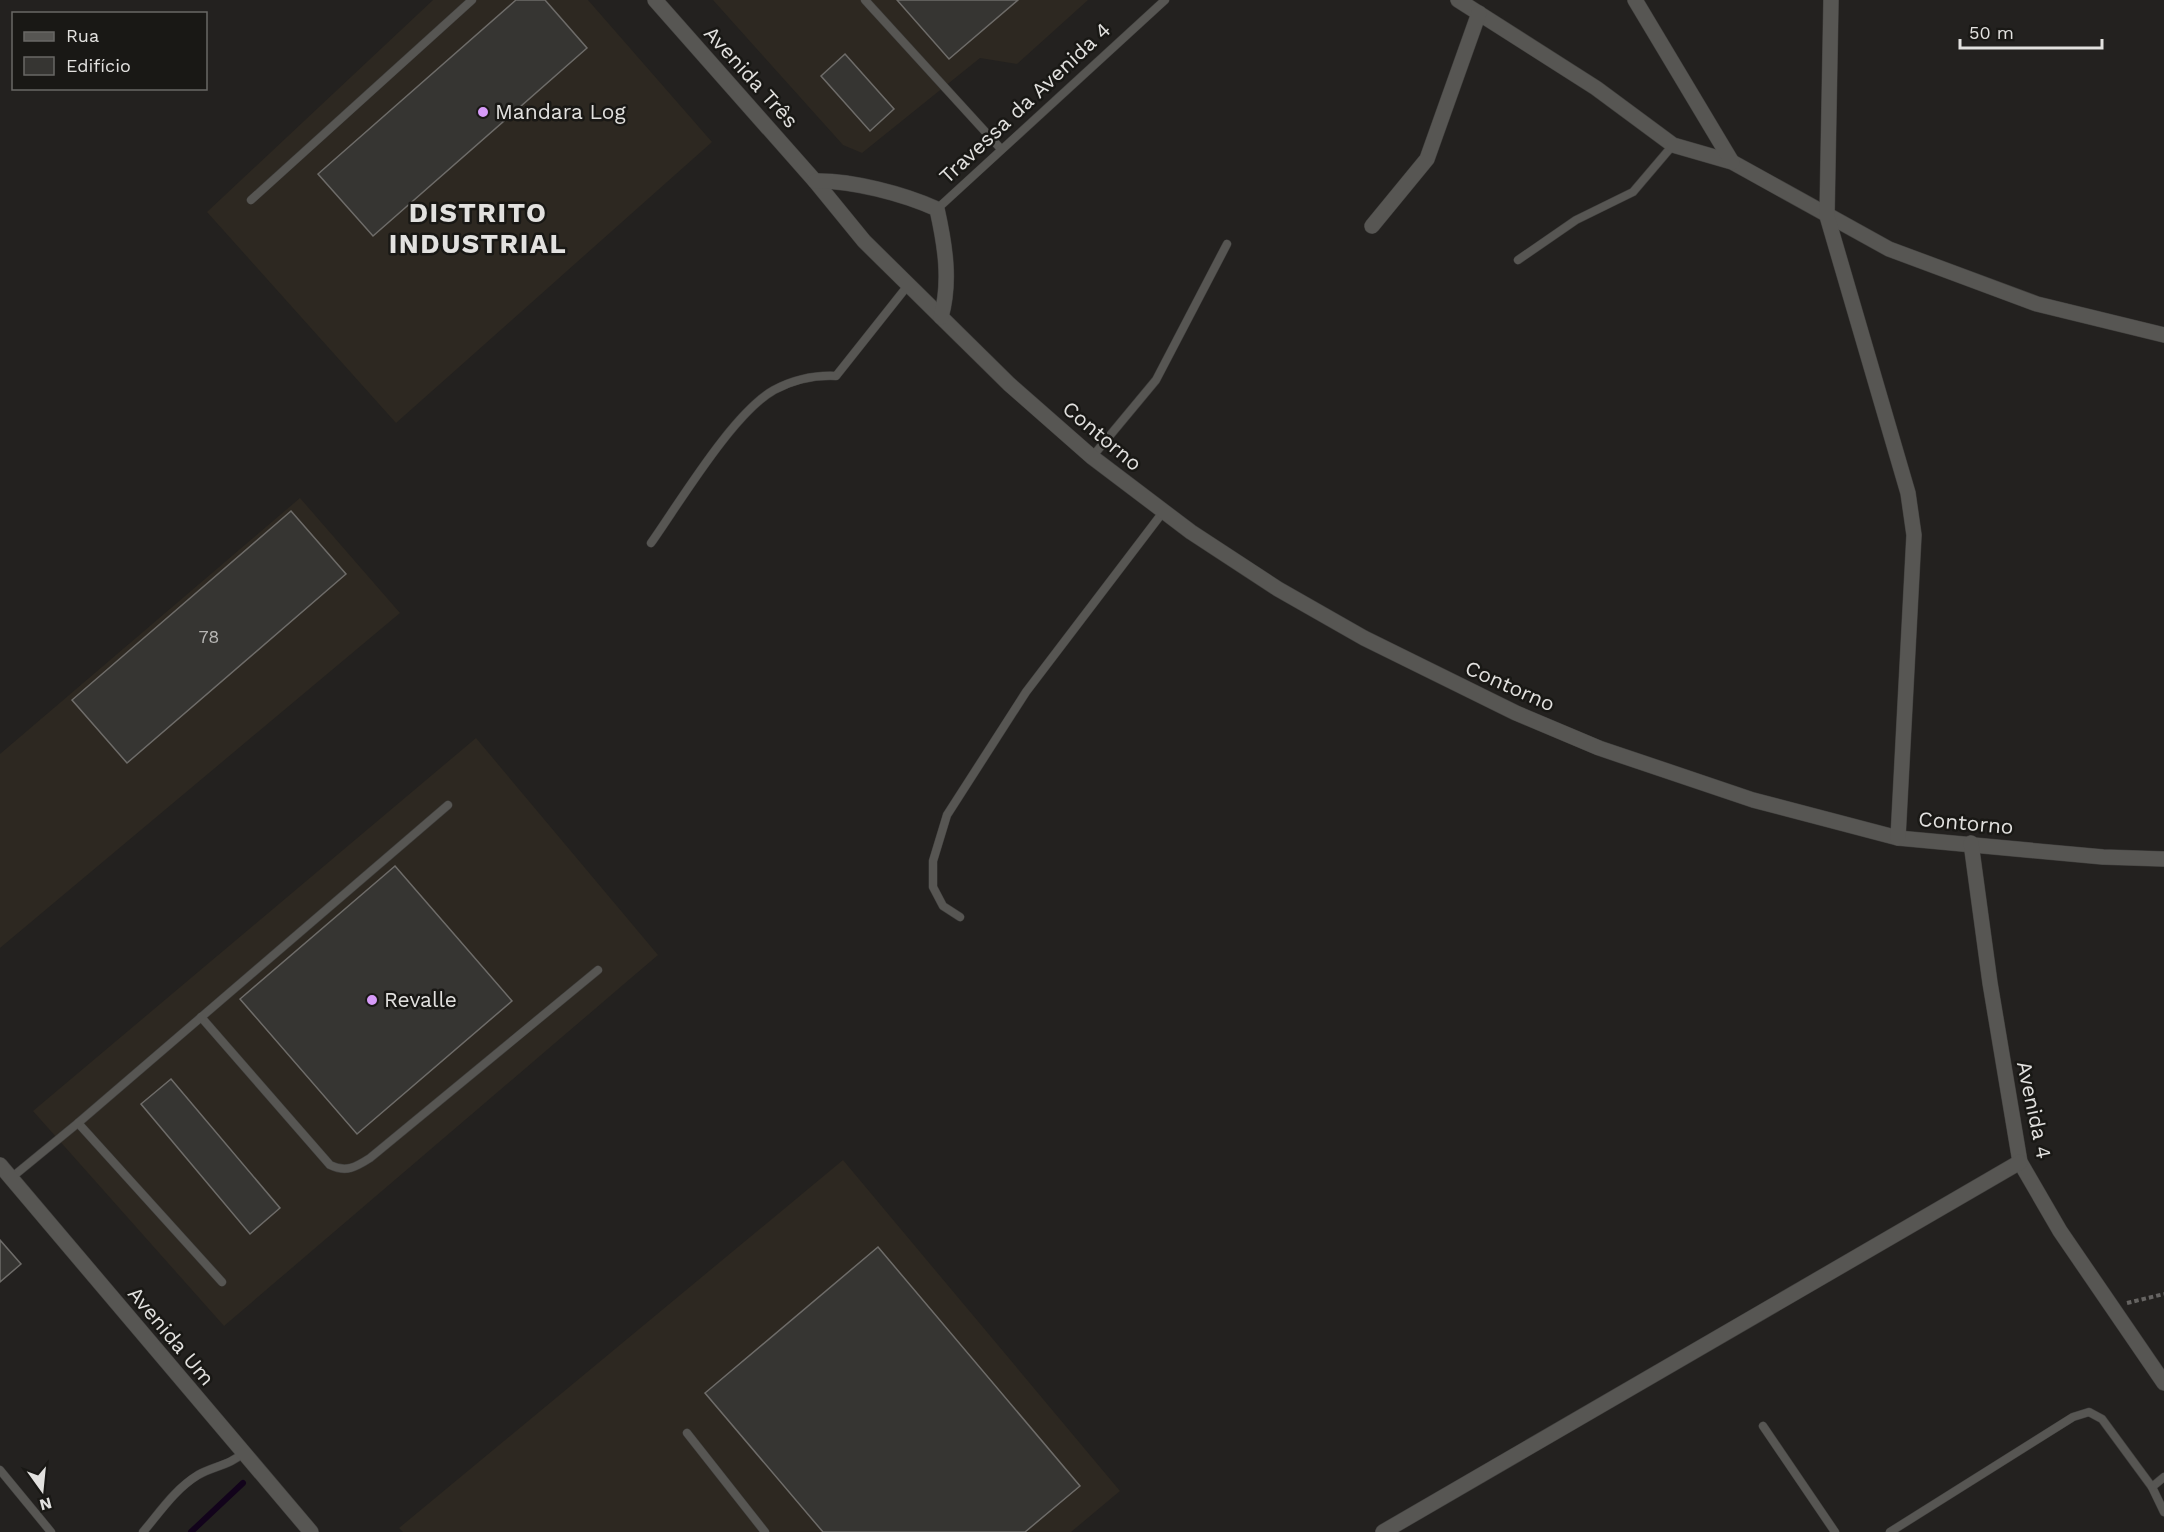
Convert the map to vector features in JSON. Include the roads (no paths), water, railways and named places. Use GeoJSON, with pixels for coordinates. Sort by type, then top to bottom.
{"type":"FeatureCollection","features":[{"type":"Feature","properties":{"kind":"street","name":"Avenida Três"},"geometry":{"type":"LineString","coordinates":[[655,0],[815,181],[864,241],[910,283]]}},
{"type":"Feature","properties":{"kind":"street"},"geometry":{"type":"LineString","coordinates":[[1458,0],[1596,88],[1672,145],[1732,162],[1889,249],[2037,304],[2164,334]]}},
{"type":"Feature","properties":{"kind":"street"},"geometry":{"type":"LineString","coordinates":[[1635,0],[1732,162]]}},
{"type":"Feature","properties":{"kind":"street"},"geometry":{"type":"LineString","coordinates":[[1831,0],[1827,216],[1905,483],[1914,535],[1898,838]]}},
{"type":"Feature","properties":{"kind":"street"},"geometry":{"type":"LineString","coordinates":[[1372,226],[1427,159],[1479,13]]}},
{"type":"Feature","properties":{"kind":"street"},"geometry":{"type":"LineString","coordinates":[[815,181],[837,180],[903,197],[937,209],[946,273],[946,298],[941,317]]}},
{"type":"Feature","properties":{"kind":"street","name":"Contorno"},"geometry":{"type":"LineString","coordinates":[[910,283],[1009,384],[1092,457],[1163,512],[1278,589],[1364,638],[1516,713],[1599,748],[1681,776],[1819,819],[1898,838],[2103,857],[2164,859]]}},
{"type":"Feature","properties":{"kind":"street","name":"Avenida 4"},"geometry":{"type":"LineString","coordinates":[[1971,843],[1990,984],[2020,1162],[2060,1231],[2164,1383]]}},
{"type":"Feature","properties":{"kind":"street"},"geometry":{"type":"LineString","coordinates":[[1383,1532],[2020,1162]]}},
{"type":"Feature","properties":{"kind":"street","name":"Avenida Um"},"geometry":{"type":"LineString","coordinates":[[0,1165],[212,1418],[244,1452],[311,1532]]}},
{"type":"Feature","properties":{"kind":"lane"},"geometry":{"type":"LineString","coordinates":[[251,200],[472,0]]}},
{"type":"Feature","properties":{"kind":"lane"},"geometry":{"type":"LineString","coordinates":[[865,0],[1001,149]]}},
{"type":"Feature","properties":{"kind":"lane","name":"Travessa da Avenida 4"},"geometry":{"type":"LineString","coordinates":[[937,209],[1165,0]]}},
{"type":"Feature","properties":{"kind":"lane"},"geometry":{"type":"LineString","coordinates":[[1518,260],[1576,220],[1633,192],[1672,145]]}},
{"type":"Feature","properties":{"kind":"lane"},"geometry":{"type":"LineString","coordinates":[[1092,457],[1156,380],[1227,244]]}},
{"type":"Feature","properties":{"kind":"lane"},"geometry":{"type":"LineString","coordinates":[[651,543],[742,416],[774,390],[816,375],[836,376],[910,283]]}},
{"type":"Feature","properties":{"kind":"lane"},"geometry":{"type":"LineString","coordinates":[[960,917],[943,906],[933,887],[933,861],[946,815],[1026,692],[1163,512]]}},
{"type":"Feature","properties":{"kind":"lane"},"geometry":{"type":"LineString","coordinates":[[11,1178],[448,805]]}},
{"type":"Feature","properties":{"kind":"lane"},"geometry":{"type":"LineString","coordinates":[[201,1017],[330,1166],[339,1170],[349,1169],[370,1158],[598,970]]}},
{"type":"Feature","properties":{"kind":"lane"},"geometry":{"type":"LineString","coordinates":[[78,1123],[222,1282]]}},
{"type":"Feature","properties":{"kind":"lane"},"geometry":{"type":"LineString","coordinates":[[1890,1532],[2073,1416],[2089,1412],[2102,1419],[2152,1487],[2164,1512]]}},
{"type":"Feature","properties":{"kind":"lane"},"geometry":{"type":"LineString","coordinates":[[1763,1426],[1835,1532]]}},
{"type":"Feature","properties":{"kind":"lane"},"geometry":{"type":"LineString","coordinates":[[687,1433],[765,1532]]}},
{"type":"Feature","properties":{"kind":"lane"},"geometry":{"type":"LineString","coordinates":[[143,1532],[184,1485],[202,1473],[237,1460],[244,1452]]}},
{"type":"Feature","properties":{"kind":"lane"},"geometry":{"type":"LineString","coordinates":[[0,1470],[51,1532]]}},
{"type":"Feature","properties":{"kind":"lane"},"geometry":{"type":"LineString","coordinates":[[2152,1487],[2164,1477]]}},
{"type":"Feature","properties":{"kind":"waterway"},"geometry":{"type":"LineString","coordinates":[[191,1532],[243,1483]]}},
{"type":"Feature","properties":{"kind":"place","name":"Mandara Log"},"geometry":{"type":"Point","coordinates":[483,112]}},
{"type":"Feature","properties":{"kind":"place","name":"Revalle"},"geometry":{"type":"Point","coordinates":[372,1000]}},
{"type":"Feature","properties":{"kind":"district","name":"DISTRITO INDUSTRIAL"},"geometry":{"type":"Point","coordinates":[478,228]}}]}
